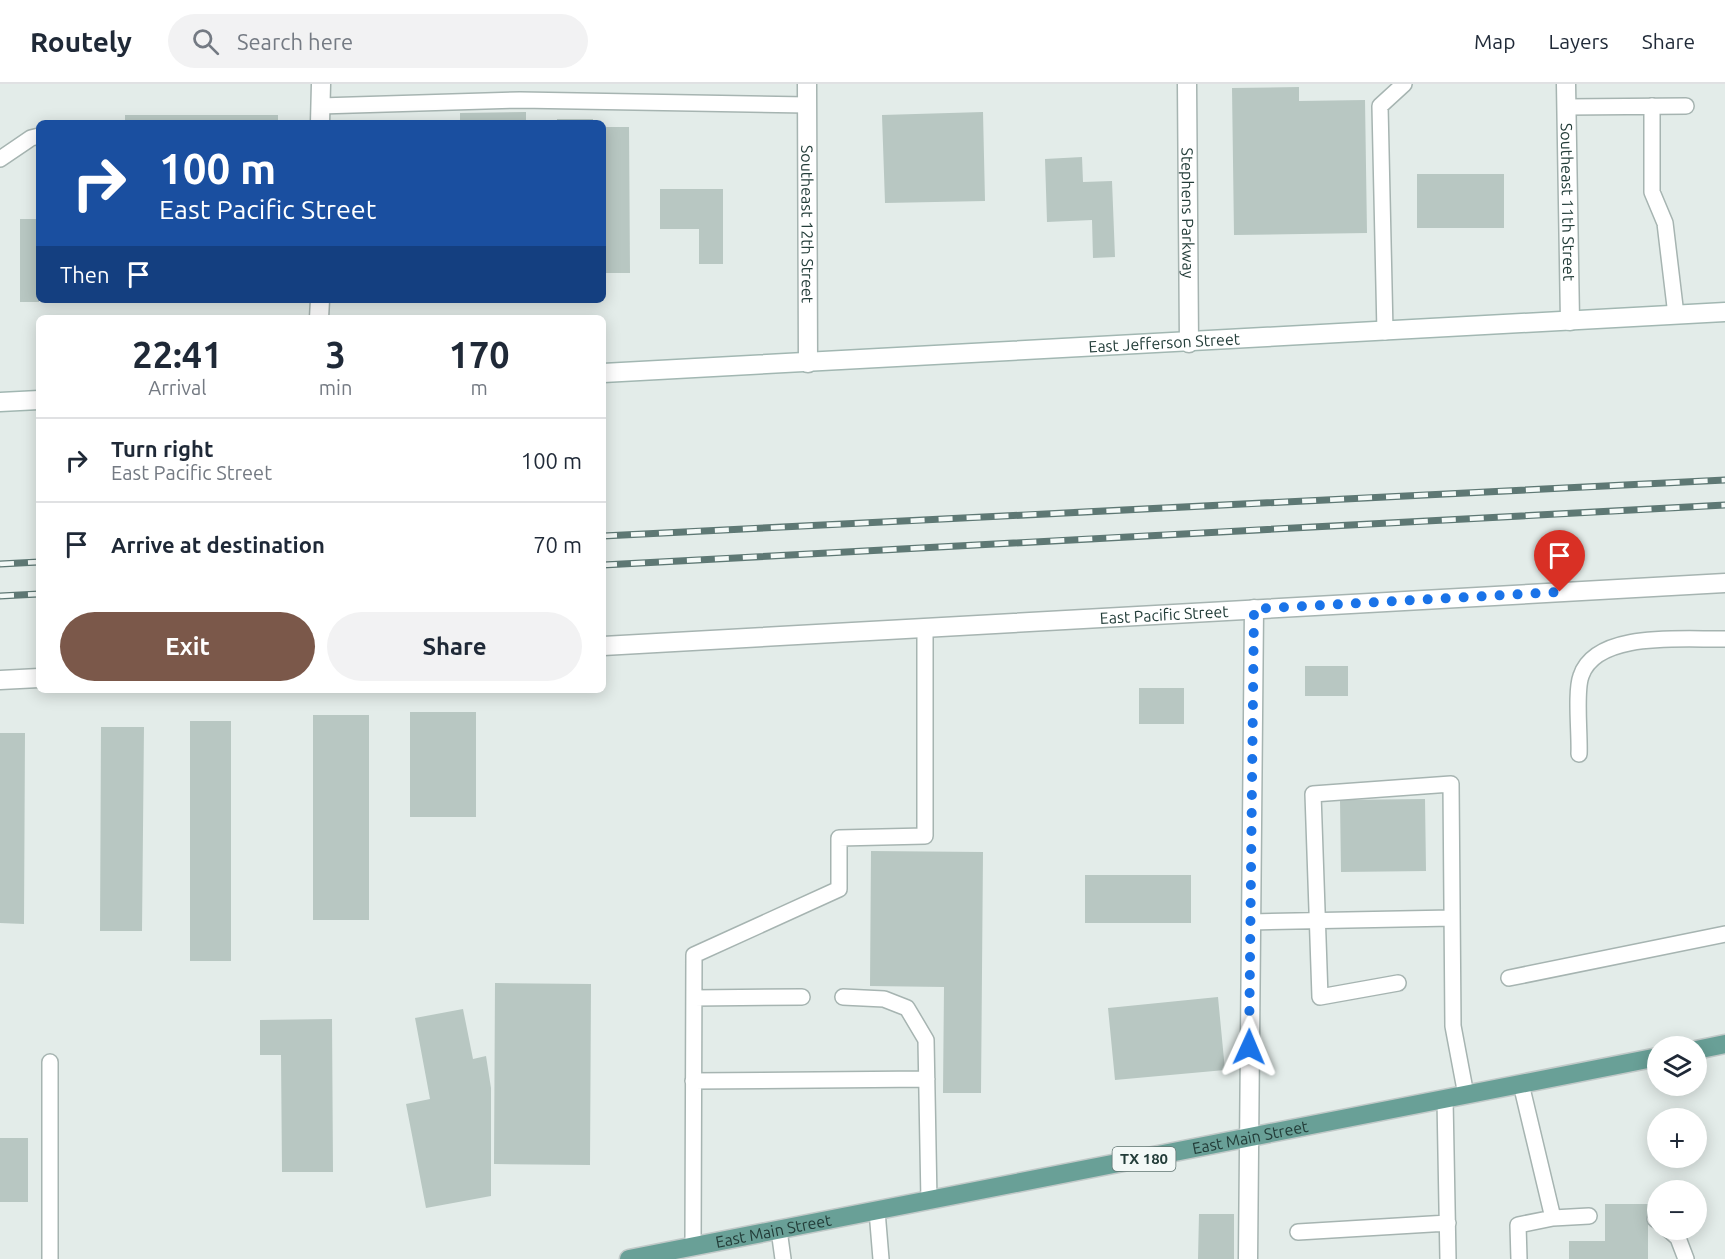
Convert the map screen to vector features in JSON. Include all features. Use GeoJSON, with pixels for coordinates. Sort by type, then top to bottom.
{"type":"FeatureCollection","features":[{"type":"Feature","properties":{"kind":"main road"},"geometry":{"type":"LineString","coordinates":[[1707,1048],[1725,1044]]}},
{"type":"Feature","properties":{"kind":"main road","name":"East Main Street"},"geometry":{"type":"LineString","coordinates":[[629,1259],[1647,1059]]}},
{"type":"Feature","properties":{"kind":"street"},"geometry":{"type":"LineString","coordinates":[[320,114],[321,84]]}},
{"type":"Feature","properties":{"kind":"street","name":"Southeast 12th Street"},"geometry":{"type":"LineString","coordinates":[[807,84],[808,363]]}},
{"type":"Feature","properties":{"kind":"street","name":"Stephens Parkway"},"geometry":{"type":"LineString","coordinates":[[1187,84],[1189,343]]}},
{"type":"Feature","properties":{"kind":"street","name":"Southeast 11th Street"},"geometry":{"type":"LineString","coordinates":[[1566,84],[1570,321]]}},
{"type":"Feature","properties":{"kind":"street","name":"East Jefferson Street"},"geometry":{"type":"LineString","coordinates":[[606,373],[1189,343],[1725,312]]}},
{"type":"Feature","properties":{"kind":"street"},"geometry":{"type":"LineString","coordinates":[[0,402],[36,400]]}},
{"type":"Feature","properties":{"kind":"street","name":"East Pacific Street"},"geometry":{"type":"LineString","coordinates":[[606,646],[1725,583]]}},
{"type":"Feature","properties":{"kind":"street"},"geometry":{"type":"LineString","coordinates":[[1248,1259],[1254,609]]}},
{"type":"Feature","properties":{"kind":"street"},"geometry":{"type":"LineString","coordinates":[[0,680],[36,678]]}},
{"type":"Feature","properties":{"kind":"lane"},"geometry":{"type":"LineString","coordinates":[[1385,332],[1380,106],[1404,84]]}},
{"type":"Feature","properties":{"kind":"lane"},"geometry":{"type":"LineString","coordinates":[[320,114],[520,100],[807,105]]}},
{"type":"Feature","properties":{"kind":"lane"},"geometry":{"type":"LineString","coordinates":[[1652,106],[1652,192],[1665,223],[1676,315]]}},
{"type":"Feature","properties":{"kind":"lane"},"geometry":{"type":"LineString","coordinates":[[1567,107],[1686,106]]}},
{"type":"Feature","properties":{"kind":"lane"},"geometry":{"type":"LineString","coordinates":[[0,167],[0,159],[30,138],[36,137]]}},
{"type":"Feature","properties":{"kind":"lane"},"geometry":{"type":"LineString","coordinates":[[693,1246],[694,955],[839,889],[839,838],[925,836],[924,628]]}},
{"type":"Feature","properties":{"kind":"lane"},"geometry":{"type":"LineString","coordinates":[[1580,754],[1580,678],[1587,662],[1606,649],[1636,641],[1725,639]]}},
{"type":"Feature","properties":{"kind":"lane"},"geometry":{"type":"LineString","coordinates":[[1398,983],[1320,997],[1313,794],[1451,784],[1453,1026],[1466,1095]]}},
{"type":"Feature","properties":{"kind":"lane"},"geometry":{"type":"LineString","coordinates":[[1251,922],[1452,918]]}},
{"type":"Feature","properties":{"kind":"lane"},"geometry":{"type":"LineString","coordinates":[[1509,978],[1725,934]]}},
{"type":"Feature","properties":{"kind":"lane"},"geometry":{"type":"LineString","coordinates":[[694,998],[802,997]]}},
{"type":"Feature","properties":{"kind":"lane"},"geometry":{"type":"LineString","coordinates":[[843,997],[884,999],[907,1008],[926,1040],[929,1201]]}},
{"type":"Feature","properties":{"kind":"lane"},"geometry":{"type":"LineString","coordinates":[[50,1062],[50,1259]]}},
{"type":"Feature","properties":{"kind":"lane"},"geometry":{"type":"LineString","coordinates":[[693,1081],[927,1079]]}},
{"type":"Feature","properties":{"kind":"lane"},"geometry":{"type":"LineString","coordinates":[[1521,1084],[1553,1218]]}},
{"type":"Feature","properties":{"kind":"lane"},"geometry":{"type":"LineString","coordinates":[[1445,1099],[1448,1259]]}},
{"type":"Feature","properties":{"kind":"lane"},"geometry":{"type":"LineString","coordinates":[[877,1211],[881,1259]]}},
{"type":"Feature","properties":{"kind":"lane"},"geometry":{"type":"LineString","coordinates":[[1519,1259],[1518,1225],[1553,1218],[1589,1216]]}},
{"type":"Feature","properties":{"kind":"lane"},"geometry":{"type":"LineString","coordinates":[[1298,1232],[1448,1223]]}},
{"type":"Feature","properties":{"kind":"lane"},"geometry":{"type":"LineString","coordinates":[[779,1230],[783,1259]]}},
{"type":"Feature","properties":{"kind":"lane"},"geometry":{"type":"LineString","coordinates":[[1679,1240],[1686,1259]]}},
{"type":"Feature","properties":{"kind":"building"},"geometry":{"type":"Polygon","coordinates":[[[1299,87],[1299,101],[1365,100],[1367,233],[1234,235],[1232,88],[1299,87]]]}},
{"type":"Feature","properties":{"kind":"building"},"geometry":{"type":"Polygon","coordinates":[[[526,112],[526,120],[460,120],[460,113],[526,112]]]}},
{"type":"Feature","properties":{"kind":"building"},"geometry":{"type":"Polygon","coordinates":[[[983,112],[985,201],[885,203],[882,115],[983,112]]]}},
{"type":"Feature","properties":{"kind":"building"},"geometry":{"type":"Polygon","coordinates":[[[125,115],[278,115],[278,120],[125,120],[125,115]]]}},
{"type":"Feature","properties":{"kind":"building"},"geometry":{"type":"Polygon","coordinates":[[[557,119],[593,119],[593,120],[557,119]]]}},
{"type":"Feature","properties":{"kind":"building"},"geometry":{"type":"Polygon","coordinates":[[[606,127],[629,127],[630,273],[606,273],[606,127]]]}},
{"type":"Feature","properties":{"kind":"building"},"geometry":{"type":"Polygon","coordinates":[[[1082,157],[1083,182],[1112,181],[1115,257],[1093,258],[1092,220],[1047,222],[1045,159],[1082,157]]]}},
{"type":"Feature","properties":{"kind":"building"},"geometry":{"type":"Polygon","coordinates":[[[1417,174],[1504,174],[1504,228],[1417,228],[1417,174]]]}},
{"type":"Feature","properties":{"kind":"building"},"geometry":{"type":"Polygon","coordinates":[[[660,189],[723,189],[723,264],[699,264],[699,229],[660,229],[660,189]]]}},
{"type":"Feature","properties":{"kind":"building"},"geometry":{"type":"Polygon","coordinates":[[[20,219],[36,219],[36,302],[20,302],[20,219]]]}},
{"type":"Feature","properties":{"kind":"building"},"geometry":{"type":"Polygon","coordinates":[[[1305,666],[1348,666],[1348,696],[1305,696],[1305,666]]]}},
{"type":"Feature","properties":{"kind":"building"},"geometry":{"type":"Polygon","coordinates":[[[1139,688],[1184,688],[1184,724],[1139,724],[1139,688]]]}},
{"type":"Feature","properties":{"kind":"building"},"geometry":{"type":"Polygon","coordinates":[[[410,712],[476,712],[476,817],[410,817],[410,712]]]}},
{"type":"Feature","properties":{"kind":"building"},"geometry":{"type":"Polygon","coordinates":[[[313,715],[369,715],[369,920],[313,920],[313,715]]]}},
{"type":"Feature","properties":{"kind":"building"},"geometry":{"type":"Polygon","coordinates":[[[190,721],[231,721],[231,961],[190,961],[190,721]]]}},
{"type":"Feature","properties":{"kind":"building"},"geometry":{"type":"Polygon","coordinates":[[[101,727],[144,727],[142,931],[100,931],[101,727]]]}},
{"type":"Feature","properties":{"kind":"building"},"geometry":{"type":"Polygon","coordinates":[[[0,733],[25,733],[24,924],[0,923],[0,733]]]}},
{"type":"Feature","properties":{"kind":"building"},"geometry":{"type":"Polygon","coordinates":[[[1425,799],[1426,871],[1341,872],[1340,800],[1425,799]]]}},
{"type":"Feature","properties":{"kind":"building"},"geometry":{"type":"Polygon","coordinates":[[[871,851],[983,852],[981,1093],[943,1093],[944,987],[870,986],[871,851]]]}},
{"type":"Feature","properties":{"kind":"building"},"geometry":{"type":"Polygon","coordinates":[[[1085,875],[1191,875],[1191,923],[1085,923],[1085,875]]]}},
{"type":"Feature","properties":{"kind":"building"},"geometry":{"type":"Polygon","coordinates":[[[495,983],[591,984],[590,1165],[494,1164],[495,983]]]}},
{"type":"Feature","properties":{"kind":"building"},"geometry":{"type":"Polygon","coordinates":[[[1218,997],[1225,1070],[1115,1080],[1108,1008],[1218,997]]]}},
{"type":"Feature","properties":{"kind":"building"},"geometry":{"type":"Polygon","coordinates":[[[463,1009],[473,1059],[486,1056],[491,1088],[491,1196],[426,1208],[406,1104],[430,1099],[415,1018],[463,1009]]]}},
{"type":"Feature","properties":{"kind":"building"},"geometry":{"type":"Polygon","coordinates":[[[332,1019],[333,1172],[282,1172],[281,1055],[260,1055],[260,1020],[332,1019]]]}},
{"type":"Feature","properties":{"kind":"building"},"geometry":{"type":"Polygon","coordinates":[[[0,1138],[28,1138],[28,1202],[0,1202],[0,1138]]]}},
{"type":"Feature","properties":{"kind":"building"},"geometry":{"type":"Polygon","coordinates":[[[1605,1204],[1647,1204],[1648,1259],[1569,1259],[1569,1241],[1605,1241],[1605,1204]]]}},
{"type":"Feature","properties":{"kind":"building"},"geometry":{"type":"Polygon","coordinates":[[[1199,1214],[1234,1214],[1234,1259],[1198,1259],[1199,1214]]]}},
{"type":"Feature","properties":{"kind":"railway"},"geometry":{"type":"LineString","coordinates":[[606,536],[1725,480]]}},
{"type":"Feature","properties":{"kind":"railway"},"geometry":{"type":"LineString","coordinates":[[606,565],[1725,505]]}},
{"type":"Feature","properties":{"kind":"railway"},"geometry":{"type":"LineString","coordinates":[[0,564],[36,562]]}},
{"type":"Feature","properties":{"kind":"railway"},"geometry":{"type":"LineString","coordinates":[[0,596],[36,594]]}},
{"type":"Feature","properties":{"kind":"route"},"geometry":{"type":"LineString","coordinates":[[1249,1047],[1254,609],[1560,592]]}}]}
